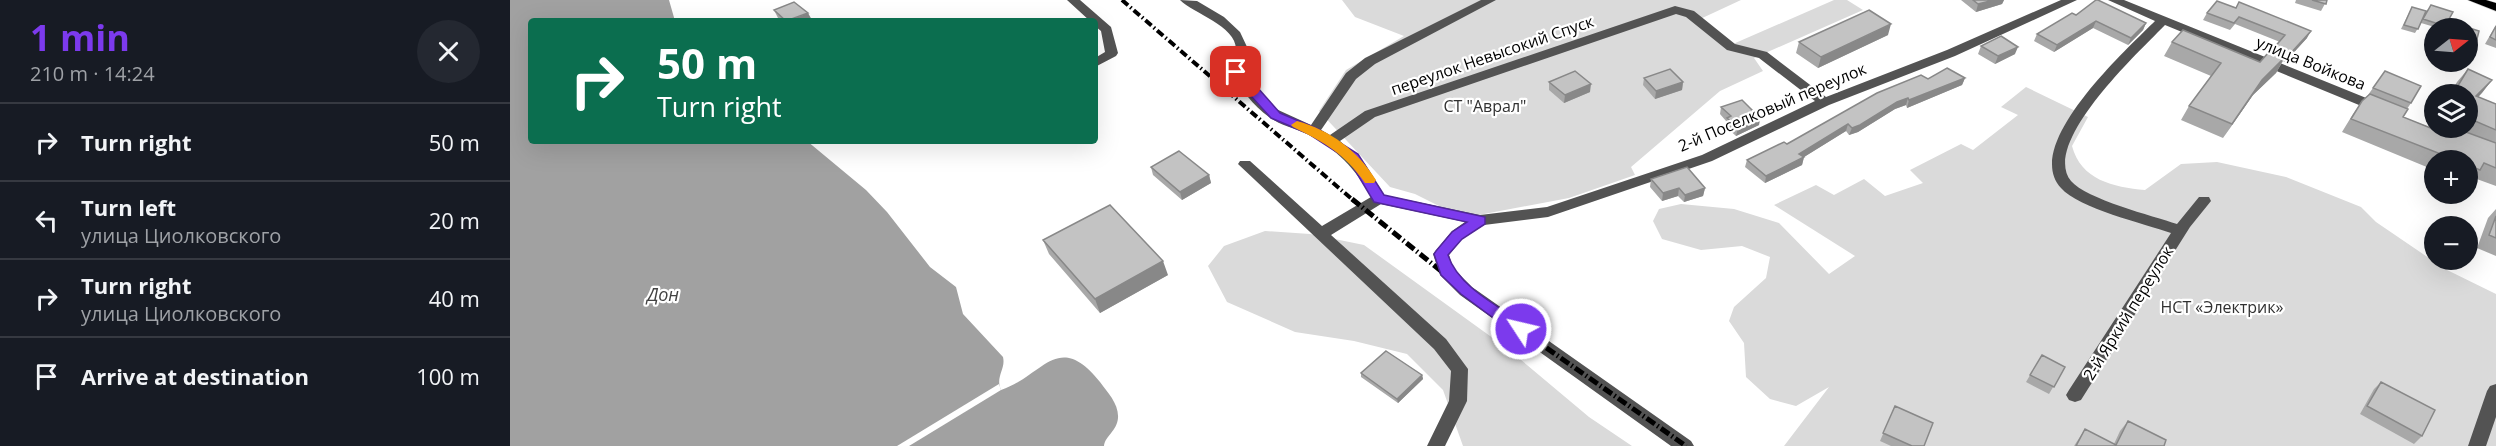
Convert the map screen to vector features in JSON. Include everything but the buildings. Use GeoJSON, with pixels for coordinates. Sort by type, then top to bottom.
{"type":"FeatureCollection","features":[{"type":"Feature","properties":{"kind":"main road"},"geometry":{"type":"LineString","coordinates":[[2474,0],[2496,7]]}},
{"type":"Feature","properties":{"kind":"street"},"geometry":{"type":"LineString","coordinates":[[1073,0],[1093,18]]}},
{"type":"Feature","properties":{"kind":"street"},"geometry":{"type":"LineString","coordinates":[[1186,0],[1214,15],[1238,36],[1243,48],[1236,72],[1276,116],[1314,131],[1353,157],[1367,176],[1379,199]]}},
{"type":"Feature","properties":{"kind":"street"},"geometry":{"type":"LineString","coordinates":[[1314,131],[1351,76],[1370,62],[1490,0]]}},
{"type":"Feature","properties":{"kind":"street","name":"2-й Поселковый переулок"},"geometry":{"type":"LineString","coordinates":[[1480,220],[1548,212],[1707,158],[1824,102],[1952,52],[2071,0]]}},
{"type":"Feature","properties":{"kind":"street","name":"улица Войкова"},"geometry":{"type":"LineString","coordinates":[[2114,0],[2397,116]]}},
{"type":"Feature","properties":{"kind":"street","name":"переулок Невысокий Спуск"},"geometry":{"type":"LineString","coordinates":[[1331,141],[1370,114],[1675,10],[1690,14],[1731,47],[1763,55],[1824,102]]}},
{"type":"Feature","properties":{"kind":"street","name":"2-й Яркий переулок"},"geometry":{"type":"LineString","coordinates":[[2163,20],[2085,103],[2057,153],[2057,172],[2065,184],[2085,195],[2180,230]]}},
{"type":"Feature","properties":{"kind":"street"},"geometry":{"type":"LineString","coordinates":[[1098,22],[1107,30],[1112,53],[1098,61]]}},
{"type":"Feature","properties":{"kind":"street"},"geometry":{"type":"LineString","coordinates":[[1245,164],[1440,344],[1460,369],[1458,400],[1436,446]]}},
{"type":"Feature","properties":{"kind":"street"},"geometry":{"type":"LineString","coordinates":[[1322,233],[1379,199],[1480,220]]}},
{"type":"Feature","properties":{"kind":"street","name":"2-й Яркий переулок"},"geometry":{"type":"LineString","coordinates":[[2075,395],[2180,230],[2204,201]]}},
{"type":"Feature","properties":{"kind":"street"},"geometry":{"type":"LineString","coordinates":[[1480,220],[1457,235],[1441,254],[1446,271],[1466,291],[1685,446]]}},
{"type":"Feature","properties":{"kind":"street"},"geometry":{"type":"LineString","coordinates":[[2476,446],[2496,391]]}},
{"type":"Feature","properties":{"kind":"green space","name":"СТ \"Аврал\""},"geometry":{"type":"Polygon","coordinates":[[[1342,0],[1741,0],[1698,20],[1733,44],[1834,0],[1847,0],[1863,10],[1754,58],[1763,71],[1720,91],[1631,167],[1635,175],[1569,198],[1463,218],[1415,194],[1390,187],[1319,111],[1346,70],[1404,36],[1355,17],[1342,0]]]}},
{"type":"Feature","properties":{"kind":"green space","name":"НСТ «Электрик»"},"geometry":{"type":"Polygon","coordinates":[[[2026,87],[2088,117],[2072,146],[2076,158],[2083,167],[2100,180],[2121,187],[2145,190],[2181,164],[2217,162],[2286,177],[2361,207],[2376,222],[2424,255],[2424,270],[2447,270],[2496,294],[2496,446],[1784,446],[1829,387],[1796,406],[1770,399],[1746,377],[1744,343],[1729,321],[1734,307],[1766,278],[1770,257],[1742,246],[1701,250],[1662,239],[1653,221],[1659,209],[1681,204],[1734,209],[1779,223],[1829,274],[1855,256],[1774,205],[1816,185],[1834,195],[1864,179],[1885,196],[1923,183],[1910,170],[1961,144],[1973,150],[2018,115],[2001,107],[2026,87]]]}},
{"type":"Feature","properties":{"kind":"green space"},"geometry":{"type":"Polygon","coordinates":[[[1265,231],[1310,234],[1364,245],[1508,349],[1589,417],[1632,446],[1463,446],[1443,390],[1407,354],[1354,341],[1295,332],[1227,302],[1208,266],[1224,246],[1265,231]]]}},
{"type":"Feature","properties":{"kind":"water","name":"Дон"},"geometry":{"type":"Polygon","coordinates":[[[510,0],[669,0],[674,18],[528,18],[528,144],[811,144],[866,190],[887,212],[930,267],[956,287],[963,314],[1003,357],[999,381],[1001,390],[1050,361],[1061,358],[1073,359],[1100,382],[1112,399],[1118,413],[1117,423],[1104,446],[510,446],[510,0]]]}},
{"type":"Feature","properties":{"kind":"pier"},"geometry":{"type":"Polygon","coordinates":[[[999,384],[1001,390],[909,446],[897,446],[999,384]]]}},
{"type":"Feature","properties":{"kind":"railway"},"geometry":{"type":"LineString","coordinates":[[1122,0],[1354,201]]}},
{"type":"Feature","properties":{"kind":"railway"},"geometry":{"type":"LineString","coordinates":[[1352,199],[1467,292],[1686,446]]}},
{"type":"Feature","properties":{"kind":"slow traffic"},"geometry":{"type":"LineString","coordinates":[[1297,125],[1314,131],[1353,157],[1369,180]]}},
{"type":"Feature","properties":{"kind":"route"},"geometry":{"type":"LineString","coordinates":[[1236,72],[1276,116],[1314,131],[1353,157],[1367,176],[1379,199],[1480,220],[1457,235],[1441,254],[1446,271],[1466,291],[1521,329]]}}]}
